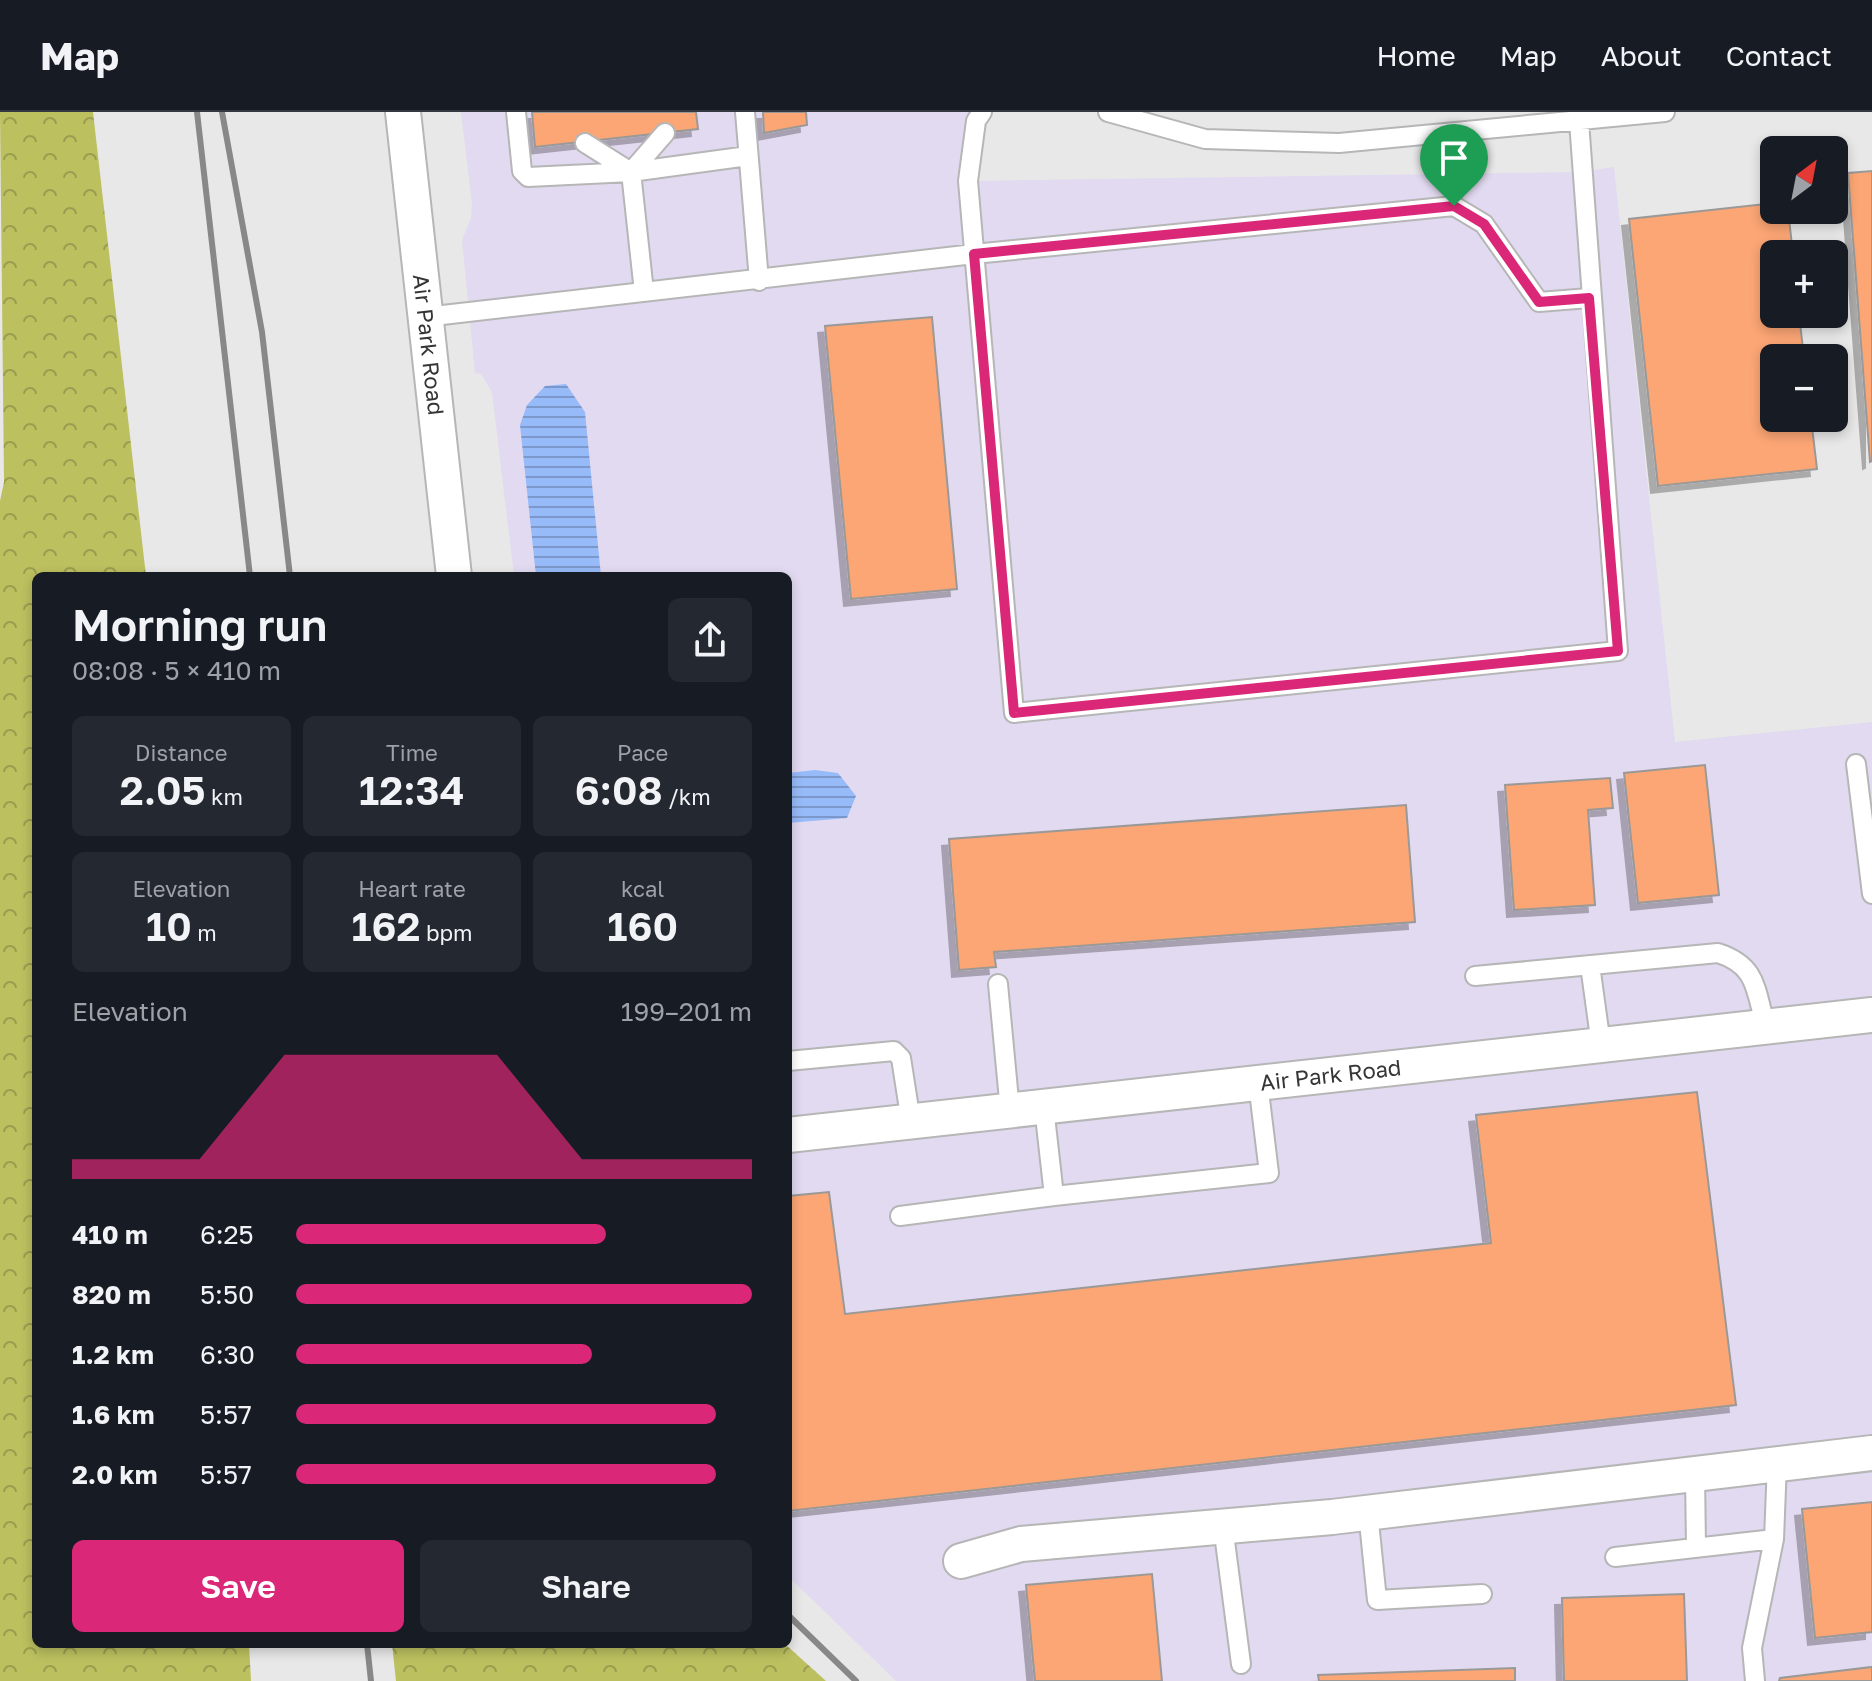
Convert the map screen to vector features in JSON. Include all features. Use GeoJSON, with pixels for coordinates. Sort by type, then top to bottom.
{"type":"FeatureCollection","features":[{"type":"Feature","properties":{"kind":"street","name":"Air Park Road"},"geometry":{"type":"LineString","coordinates":[[403,112],[454,572]]}},
{"type":"Feature","properties":{"kind":"street","name":"Air Park Road"},"geometry":{"type":"LineString","coordinates":[[792,1135],[1872,1015]]}},
{"type":"Feature","properties":{"kind":"street"},"geometry":{"type":"LineString","coordinates":[[961,1561],[1021,1544],[1368,1512],[1872,1453]]}},
{"type":"Feature","properties":{"kind":"lane"},"geometry":{"type":"LineString","coordinates":[[516,112],[522,171],[528,177],[631,172],[748,156]]}},
{"type":"Feature","properties":{"kind":"lane"},"geometry":{"type":"LineString","coordinates":[[745,112],[759,281]]}},
{"type":"Feature","properties":{"kind":"lane"},"geometry":{"type":"LineString","coordinates":[[982,112],[976,121],[968,181],[1014,713],[1618,651],[1589,298],[1579,121]]}},
{"type":"Feature","properties":{"kind":"lane"},"geometry":{"type":"LineString","coordinates":[[1108,112],[1205,139],[1339,143],[1513,119],[1579,121],[1665,112]]}},
{"type":"Feature","properties":{"kind":"lane"},"geometry":{"type":"LineString","coordinates":[[644,292],[631,172],[665,133]]}},
{"type":"Feature","properties":{"kind":"lane"},"geometry":{"type":"LineString","coordinates":[[585,143],[631,172]]}},
{"type":"Feature","properties":{"kind":"lane"},"geometry":{"type":"LineString","coordinates":[[425,317],[974,254],[1454,206],[1484,224],[1539,302],[1589,298]]}},
{"type":"Feature","properties":{"kind":"lane"},"geometry":{"type":"LineString","coordinates":[[1856,764],[1872,894]]}},
{"type":"Feature","properties":{"kind":"lane"},"geometry":{"type":"LineString","coordinates":[[1475,976],[1718,953],[1741,961],[1750,973],[1766,1027]]}},
{"type":"Feature","properties":{"kind":"lane"},"geometry":{"type":"LineString","coordinates":[[1590,965],[1601,1045]]}},
{"type":"Feature","properties":{"kind":"lane"},"geometry":{"type":"LineString","coordinates":[[998,984],[1010,1111]]}},
{"type":"Feature","properties":{"kind":"lane"},"geometry":{"type":"LineString","coordinates":[[792,1061],[894,1051],[901,1058],[911,1122]]}},
{"type":"Feature","properties":{"kind":"lane"},"geometry":{"type":"LineString","coordinates":[[900,1216],[1269,1173],[1258,1083]]}},
{"type":"Feature","properties":{"kind":"lane"},"geometry":{"type":"LineString","coordinates":[[1044,1107],[1054,1196]]}},
{"type":"Feature","properties":{"kind":"lane"},"geometry":{"type":"LineString","coordinates":[[1755,1681],[1752,1648],[1774,1539],[1777,1463]]}},
{"type":"Feature","properties":{"kind":"lane"},"geometry":{"type":"LineString","coordinates":[[1695,1472],[1696,1548]]}},
{"type":"Feature","properties":{"kind":"lane"},"geometry":{"type":"LineString","coordinates":[[1368,1512],[1377,1600],[1482,1594]]}},
{"type":"Feature","properties":{"kind":"lane"},"geometry":{"type":"LineString","coordinates":[[1223,1526],[1241,1664]]}},
{"type":"Feature","properties":{"kind":"lane"},"geometry":{"type":"LineString","coordinates":[[1615,1557],[1774,1539]]}},
{"type":"Feature","properties":{"kind":"shaded area"},"geometry":{"type":"Polygon","coordinates":[[[461,112],[982,112],[969,181],[1581,172],[1614,167],[1675,742],[1872,722],[1872,1681],[896,1681],[792,1580],[792,572],[514,572],[492,392],[481,374],[475,373],[462,240],[471,218],[461,112]]]}},
{"type":"Feature","properties":{"kind":"green space"},"geometry":{"type":"Polygon","coordinates":[[[0,112],[93,112],[146,572],[32,572],[32,1648],[249,1648],[251,1681],[0,1681],[0,501],[4,482],[0,112]]]}},
{"type":"Feature","properties":{"kind":"green space"},"geometry":{"type":"Polygon","coordinates":[[[392,1648],[789,1648],[826,1681],[396,1681],[392,1648]]]}},
{"type":"Feature","properties":{"kind":"water"},"geometry":{"type":"Polygon","coordinates":[[[566,384],[585,412],[601,572],[536,572],[520,425],[527,405],[545,386],[566,384]]]}},
{"type":"Feature","properties":{"kind":"water"},"geometry":{"type":"Polygon","coordinates":[[[815,770],[838,773],[856,796],[847,818],[792,823],[792,773],[815,770]]]}},
{"type":"Feature","properties":{"kind":"building"},"geometry":{"type":"Polygon","coordinates":[[[532,112],[696,112],[698,129],[535,147],[532,112]]]}},
{"type":"Feature","properties":{"kind":"building"},"geometry":{"type":"Polygon","coordinates":[[[763,112],[806,112],[807,125],[764,133],[763,112]]]}},
{"type":"Feature","properties":{"kind":"building"},"geometry":{"type":"Polygon","coordinates":[[[1872,171],[1870,462],[1848,173],[1872,171]]]}},
{"type":"Feature","properties":{"kind":"building"},"geometry":{"type":"Polygon","coordinates":[[[1760,205],[1760,224],[1790,224],[1791,240],[1760,240],[1760,328],[1801,328],[1802,344],[1760,344],[1760,432],[1813,432],[1817,469],[1658,486],[1629,219],[1760,205]]]}},
{"type":"Feature","properties":{"kind":"building"},"geometry":{"type":"Polygon","coordinates":[[[932,317],[957,589],[851,599],[825,326],[932,317]]]}},
{"type":"Feature","properties":{"kind":"building"},"geometry":{"type":"Polygon","coordinates":[[[1705,765],[1719,895],[1638,903],[1624,773],[1705,765]]]}},
{"type":"Feature","properties":{"kind":"building"},"geometry":{"type":"Polygon","coordinates":[[[1610,778],[1613,808],[1588,810],[1595,905],[1514,910],[1505,785],[1610,778]]]}},
{"type":"Feature","properties":{"kind":"building"},"geometry":{"type":"Polygon","coordinates":[[[1406,805],[1415,922],[994,952],[996,967],[959,970],[949,839],[1406,805]]]}},
{"type":"Feature","properties":{"kind":"building"},"geometry":{"type":"Polygon","coordinates":[[[1697,1092],[1736,1405],[792,1511],[792,1196],[829,1192],[845,1314],[1491,1243],[1476,1115],[1697,1092]]]}},
{"type":"Feature","properties":{"kind":"building"},"geometry":{"type":"Polygon","coordinates":[[[1872,1502],[1872,1632],[1815,1638],[1802,1509],[1872,1502]]]}},
{"type":"Feature","properties":{"kind":"building"},"geometry":{"type":"Polygon","coordinates":[[[1152,1574],[1162,1681],[1035,1681],[1026,1585],[1152,1574]]]}},
{"type":"Feature","properties":{"kind":"building"},"geometry":{"type":"Polygon","coordinates":[[[1684,1594],[1687,1681],[1564,1681],[1562,1598],[1684,1594]]]}},
{"type":"Feature","properties":{"kind":"building"},"geometry":{"type":"Polygon","coordinates":[[[1872,1667],[1872,1681],[1779,1681],[1780,1678],[1872,1667]]]}},
{"type":"Feature","properties":{"kind":"building"},"geometry":{"type":"Polygon","coordinates":[[[1515,1668],[1515,1681],[1319,1681],[1318,1675],[1515,1668]]]}},
{"type":"Feature","properties":{"kind":"railway"},"geometry":{"type":"LineString","coordinates":[[197,112],[250,572]]}},
{"type":"Feature","properties":{"kind":"railway"},"geometry":{"type":"LineString","coordinates":[[222,112],[262,332],[290,572]]}},
{"type":"Feature","properties":{"kind":"railway"},"geometry":{"type":"LineString","coordinates":[[792,1619],[856,1681]]}},
{"type":"Feature","properties":{"kind":"railway"},"geometry":{"type":"LineString","coordinates":[[367,1648],[371,1681]]}},
{"type":"Feature","properties":{"kind":"route"},"geometry":{"type":"LineString","coordinates":[[1454,206],[1484,224],[1539,302],[1589,298],[1618,651],[1014,713],[974,254],[1454,206]]}}]}
